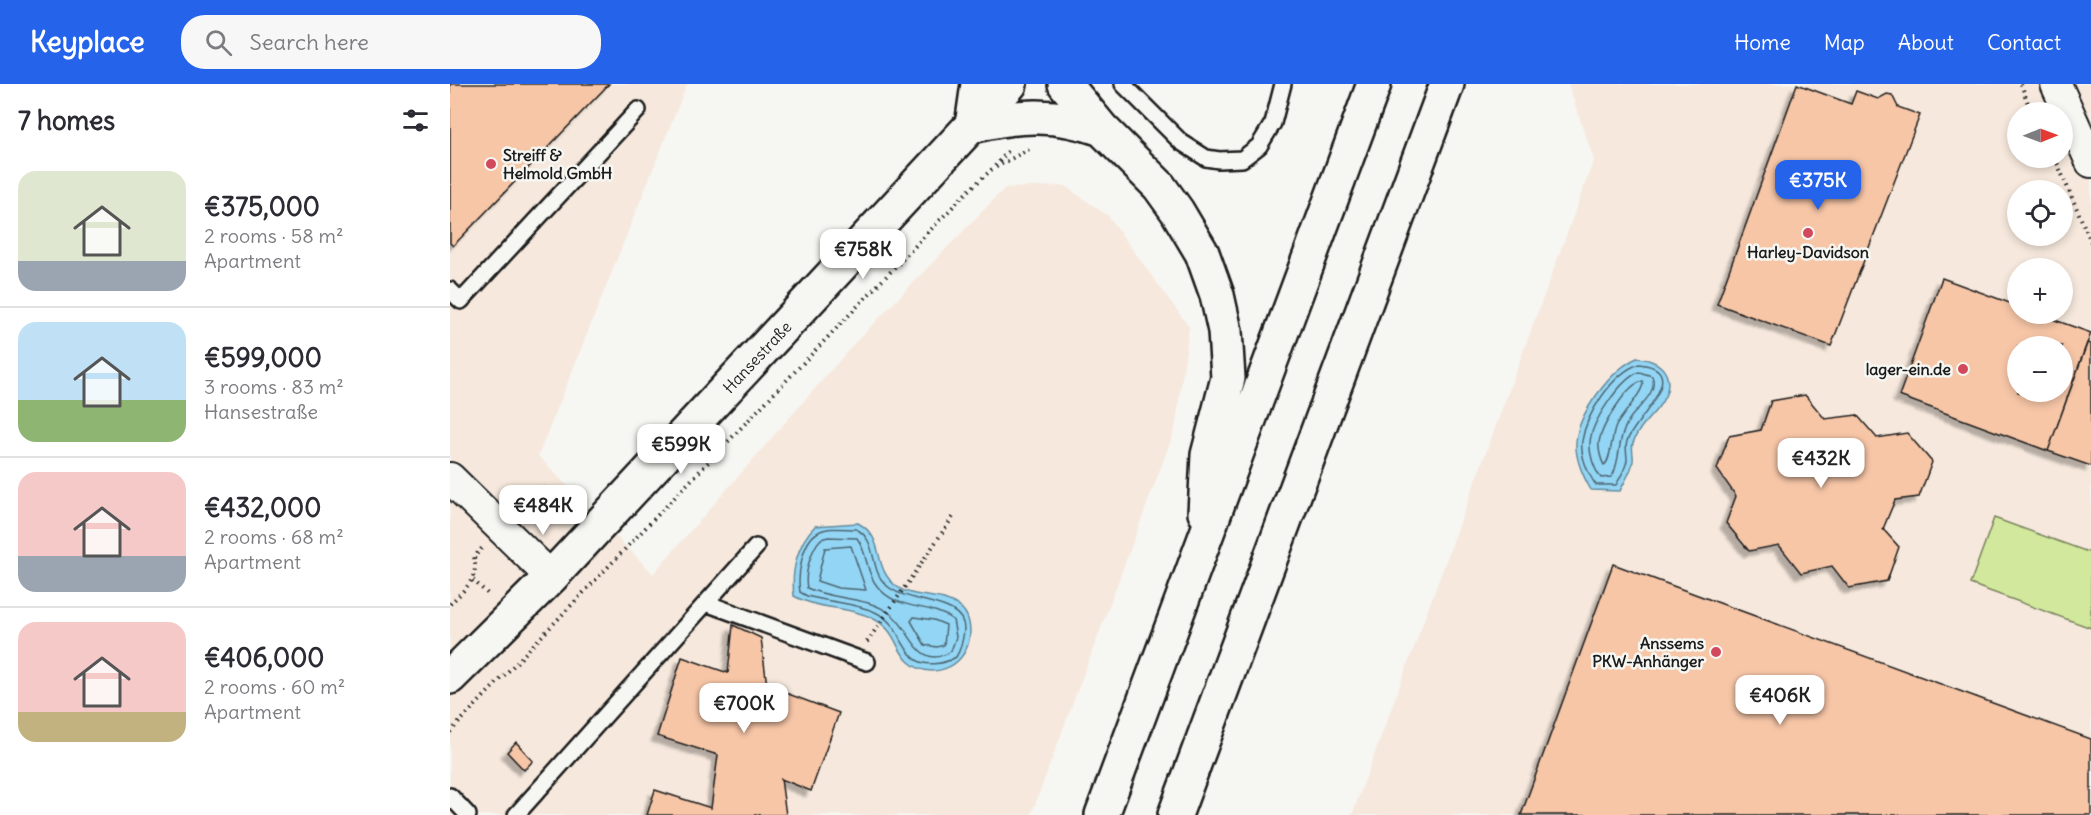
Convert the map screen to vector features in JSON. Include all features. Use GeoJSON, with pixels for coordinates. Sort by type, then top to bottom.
{"type":"FeatureCollection","features":[{"type":"Feature","properties":{"kind":"main road"},"geometry":{"type":"LineString","coordinates":[[978,84],[972,126],[1006,117],[1041,115],[1062,117],[1102,129]]}},
{"type":"Feature","properties":{"kind":"main road","name":"Hansestraße"},"geometry":{"type":"LineString","coordinates":[[450,678],[551,577],[1010,84]]}},
{"type":"Feature","properties":{"kind":"main road"},"geometry":{"type":"LineString","coordinates":[[1065,84],[1102,129],[1159,186],[1202,253],[1217,295],[1225,331],[1228,378],[1208,455],[1204,542]]}},
{"type":"Feature","properties":{"kind":"main road"},"geometry":{"type":"LineString","coordinates":[[1102,815],[1374,84]]}},
{"type":"Feature","properties":{"kind":"main road"},"geometry":{"type":"LineString","coordinates":[[1176,815],[1447,84]]}},
{"type":"Feature","properties":{"kind":"street"},"geometry":{"type":"LineString","coordinates":[[2056,84],[2091,162]]}},
{"type":"Feature","properties":{"kind":"street"},"geometry":{"type":"LineString","coordinates":[[450,478],[551,577]]}},
{"type":"Feature","properties":{"kind":"lane"},"geometry":{"type":"LineString","coordinates":[[1123,84],[1181,142],[1206,158],[1219,160],[1242,159],[1259,146],[1273,123],[1283,84]]}},
{"type":"Feature","properties":{"kind":"lane"},"geometry":{"type":"LineString","coordinates":[[450,290],[461,301],[638,110]]}},
{"type":"Feature","properties":{"kind":"lane"},"geometry":{"type":"LineString","coordinates":[[516,815],[756,547]]}},
{"type":"Feature","properties":{"kind":"lane"},"geometry":{"type":"LineString","coordinates":[[706,603],[867,662]]}},
{"type":"Feature","properties":{"kind":"lane"},"geometry":{"type":"LineString","coordinates":[[450,796],[468,815]]}},
{"type":"Feature","properties":{"kind":"path"},"geometry":{"type":"LineString","coordinates":[[2021,84],[2027,102]]}},
{"type":"Feature","properties":{"kind":"path"},"geometry":{"type":"LineString","coordinates":[[991,170],[1038,145],[1042,136],[1041,115]]}},
{"type":"Feature","properties":{"kind":"path"},"geometry":{"type":"LineString","coordinates":[[450,732],[1012,147]]}},
{"type":"Feature","properties":{"kind":"path"},"geometry":{"type":"LineString","coordinates":[[2059,168],[2091,242]]}},
{"type":"Feature","properties":{"kind":"path"},"geometry":{"type":"LineString","coordinates":[[875,630],[955,514]]}},
{"type":"Feature","properties":{"kind":"shaded area"},"geometry":{"type":"Polygon","coordinates":[[[450,84],[687,84],[538,456],[653,574],[853,345],[1005,188],[1065,186],[1108,216],[1189,327],[1175,429],[1031,815],[450,815],[450,84]]]}},
{"type":"Feature","properties":{"kind":"shaded area"},"geometry":{"type":"Polygon","coordinates":[[[1568,84],[2091,84],[2091,815],[1352,815],[1594,160],[1568,84]]]}},
{"type":"Feature","properties":{"kind":"green space"},"geometry":{"type":"Polygon","coordinates":[[[1994,518],[2091,553],[2091,628],[1970,584],[1994,518]]]}},
{"type":"Feature","properties":{"kind":"water"},"geometry":{"type":"Polygon","coordinates":[[[1637,358],[1648,360],[1663,369],[1667,375],[1667,391],[1657,409],[1635,438],[1632,445],[1633,459],[1630,473],[1620,491],[1591,490],[1578,461],[1576,442],[1578,431],[1598,393],[1617,372],[1637,358]]]}},
{"type":"Feature","properties":{"kind":"water"},"geometry":{"type":"Polygon","coordinates":[[[858,523],[873,537],[884,570],[896,586],[904,591],[948,600],[963,610],[969,625],[969,640],[966,650],[953,664],[936,671],[917,668],[904,657],[886,628],[872,618],[853,611],[813,604],[794,596],[793,577],[797,558],[804,541],[815,526],[858,523]]]}},
{"type":"Feature","properties":{"kind":"building","name":"Streiff & Helmold GmbH"},"geometry":{"type":"Polygon","coordinates":[[[450,84],[609,84],[453,246],[450,243],[450,84]]]}},
{"type":"Feature","properties":{"kind":"building","name":"Harley-Davidson"},"geometry":{"type":"Polygon","coordinates":[[[1797,84],[1851,104],[1856,91],[1878,99],[1887,94],[1892,95],[1898,107],[1920,115],[1831,346],[1717,304],[1797,84]]]}},
{"type":"Feature","properties":{"kind":"building","name":"lager-ein.de"},"geometry":{"type":"Polygon","coordinates":[[[1942,278],[2007,302],[2007,324],[2066,324],[2091,333],[2073,382],[2073,336],[2007,336],[2007,402],[2066,402],[2048,451],[1899,396],[1942,278]]]}},
{"type":"Feature","properties":{"kind":"building"},"geometry":{"type":"Polygon","coordinates":[[[2087,343],[2091,344],[2091,466],[2048,451],[2066,402],[2073,402],[2073,382],[2087,343]]]}},
{"type":"Feature","properties":{"kind":"building"},"geometry":{"type":"Polygon","coordinates":[[[1805,395],[1825,419],[1857,415],[1877,438],[1907,433],[1932,462],[1919,497],[1895,500],[1883,529],[1899,547],[1887,581],[1849,588],[1832,566],[1801,573],[1779,545],[1749,551],[1726,523],[1736,496],[1717,469],[1729,436],[1761,430],[1771,401],[1805,395]]]}},
{"type":"Feature","properties":{"kind":"building","name":"Anssems PKW-Anhänger"},"geometry":{"type":"Polygon","coordinates":[[[1613,564],[2091,739],[2091,815],[1521,815],[1613,564]]]}},
{"type":"Feature","properties":{"kind":"building"},"geometry":{"type":"Polygon","coordinates":[[[733,625],[761,638],[767,686],[839,713],[811,791],[781,779],[786,815],[647,815],[655,790],[711,808],[718,755],[657,736],[682,657],[728,673],[733,625]]]}},
{"type":"Feature","properties":{"kind":"building"},"geometry":{"type":"Polygon","coordinates":[[[516,742],[533,761],[524,770],[507,752],[516,742]]]}},
{"type":"Feature","properties":{"kind":"place","name":"Streiff & Helmold GmbH"},"geometry":{"type":"Point","coordinates":[491,164]}},
{"type":"Feature","properties":{"kind":"place","name":"Harley-Davidson"},"geometry":{"type":"Point","coordinates":[1808,233]}},
{"type":"Feature","properties":{"kind":"place","name":"lager-ein.de"},"geometry":{"type":"Point","coordinates":[1963,369]}},
{"type":"Feature","properties":{"kind":"place","name":"Anssems PKW-Anhänger"},"geometry":{"type":"Point","coordinates":[1716,652]}}]}
